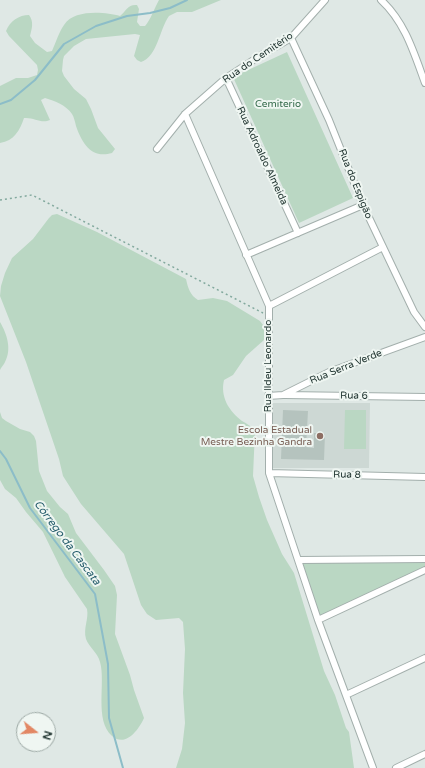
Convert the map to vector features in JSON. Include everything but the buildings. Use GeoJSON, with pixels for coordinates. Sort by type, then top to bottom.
{"type":"FeatureCollection","features":[{"type":"Feature","properties":{"kind":"street","name":"Rua do Cemitério"},"geometry":{"type":"LineString","coordinates":[[157,149],[185,114],[226,78],[291,38],[325,0]]}},
{"type":"Feature","properties":{"kind":"street"},"geometry":{"type":"LineString","coordinates":[[381,0],[398,19],[406,33],[425,83]]}},
{"type":"Feature","properties":{"kind":"street","name":"Rua do Espigão"},"geometry":{"type":"LineString","coordinates":[[291,38],[329,120],[382,248],[414,312],[425,328]]}},
{"type":"Feature","properties":{"kind":"street","name":"Rua Adroaldo Almeida"},"geometry":{"type":"LineString","coordinates":[[226,78],[298,233]]}},
{"type":"Feature","properties":{"kind":"street"},"geometry":{"type":"LineString","coordinates":[[185,114],[268,306],[382,248]]}},
{"type":"Feature","properties":{"kind":"street"},"geometry":{"type":"LineString","coordinates":[[246,256],[363,205]]}},
{"type":"Feature","properties":{"kind":"street","name":"Rua Ildeu Leonardo"},"geometry":{"type":"LineString","coordinates":[[268,306],[269,473],[318,620],[373,768]]}},
{"type":"Feature","properties":{"kind":"street","name":"Rua Serra Verde"},"geometry":{"type":"LineString","coordinates":[[268,396],[282,395],[329,372],[425,337]]}},
{"type":"Feature","properties":{"kind":"street","name":"Rua 6"},"geometry":{"type":"LineString","coordinates":[[282,395],[425,397]]}},
{"type":"Feature","properties":{"kind":"street","name":"Rua 8"},"geometry":{"type":"LineString","coordinates":[[269,473],[425,477]]}},
{"type":"Feature","properties":{"kind":"street"},"geometry":{"type":"LineString","coordinates":[[299,560],[425,559]]}},
{"type":"Feature","properties":{"kind":"street"},"geometry":{"type":"LineString","coordinates":[[318,620],[425,570]]}},
{"type":"Feature","properties":{"kind":"street"},"geometry":{"type":"LineString","coordinates":[[346,695],[425,658]]}},
{"type":"Feature","properties":{"kind":"street"},"geometry":{"type":"LineString","coordinates":[[396,768],[425,754]]}},
{"type":"Feature","properties":{"kind":"path"},"geometry":{"type":"LineString","coordinates":[[0,200],[32,195],[268,316]]}},
{"type":"Feature","properties":{"kind":"shaded area","name":"Escola Estadual Mestre Bezinha Gandra"},"geometry":{"type":"Polygon","coordinates":[[[271,403],[370,403],[369,468],[271,468],[271,403]]]}},
{"type":"Feature","properties":{"kind":"green space"},"geometry":{"type":"Polygon","coordinates":[[[159,0],[221,0],[192,12],[177,12],[169,16],[155,48],[147,59],[141,62],[134,56],[140,35],[135,34],[86,39],[74,46],[64,56],[62,71],[64,76],[74,89],[86,99],[98,128],[115,149],[112,153],[98,154],[88,148],[81,138],[70,111],[53,100],[45,98],[41,100],[50,120],[40,121],[31,118],[24,118],[21,127],[16,134],[9,140],[0,143],[0,86],[16,78],[28,78],[37,75],[38,70],[37,65],[6,31],[15,19],[29,15],[32,23],[30,36],[35,43],[47,52],[52,51],[64,25],[75,16],[90,13],[106,13],[120,16],[129,7],[137,5],[139,9],[137,22],[140,26],[145,26],[159,0]]]}},
{"type":"Feature","properties":{"kind":"green space","name":"Cemiterio"},"geometry":{"type":"Polygon","coordinates":[[[287,52],[353,198],[299,223],[233,77],[287,52]]]}},
{"type":"Feature","properties":{"kind":"green space"},"geometry":{"type":"Polygon","coordinates":[[[57,214],[97,232],[186,279],[190,291],[198,300],[213,298],[227,301],[260,321],[263,325],[264,340],[246,356],[233,375],[224,380],[223,392],[233,413],[255,430],[253,476],[259,497],[282,554],[294,573],[324,671],[335,695],[346,728],[349,732],[354,768],[176,768],[182,749],[185,723],[183,693],[185,649],[183,622],[179,618],[156,620],[147,614],[141,605],[124,554],[81,504],[63,476],[59,459],[26,362],[0,296],[5,273],[12,258],[33,239],[52,215],[57,214]]]}},
{"type":"Feature","properties":{"kind":"green space"},"geometry":{"type":"Polygon","coordinates":[[[0,322],[7,337],[8,352],[5,363],[0,370],[0,322]]]}},
{"type":"Feature","properties":{"kind":"green space"},"geometry":{"type":"Polygon","coordinates":[[[345,410],[366,410],[366,449],[344,449],[345,410]]]}},
{"type":"Feature","properties":{"kind":"green space"},"geometry":{"type":"Polygon","coordinates":[[[0,412],[2,418],[6,421],[20,429],[30,432],[34,436],[36,441],[39,471],[47,491],[68,514],[76,533],[115,586],[117,595],[115,634],[144,718],[139,727],[131,736],[122,740],[112,736],[103,721],[102,671],[100,662],[87,642],[85,635],[87,609],[65,577],[43,532],[16,498],[5,489],[0,480],[0,412]]]}},
{"type":"Feature","properties":{"kind":"green space"},"geometry":{"type":"Polygon","coordinates":[[[301,560],[425,561],[425,568],[319,618],[301,560]]]}},
{"type":"Feature","properties":{"kind":"waterway"},"geometry":{"type":"LineString","coordinates":[[0,104],[11,100],[35,80],[64,44],[96,26],[127,16],[150,13],[170,8],[187,0]]}},
{"type":"Feature","properties":{"kind":"waterway","name":"Córrego da Cascata"},"geometry":{"type":"LineString","coordinates":[[0,451],[6,459],[30,508],[95,594],[108,664],[109,718],[123,768]]}},
{"type":"Feature","properties":{"kind":"place","name":"Escola Estadual Mestre Bezinha Gandra"},"geometry":{"type":"Point","coordinates":[320,436]}}]}
